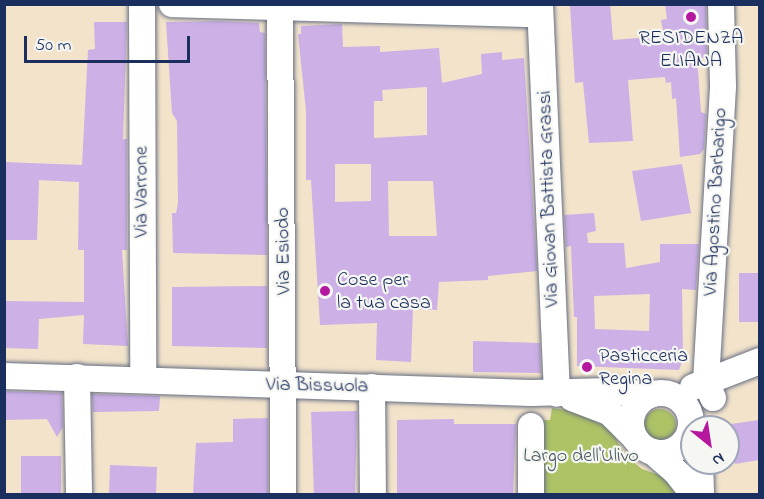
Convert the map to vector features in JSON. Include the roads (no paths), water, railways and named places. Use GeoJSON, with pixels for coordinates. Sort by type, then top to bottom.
{"type":"FeatureCollection","features":[{"type":"Feature","properties":{"kind":"street","name":"Via Varrone"},"geometry":{"type":"LineString","coordinates":[[142,4],[143,379]]}},
{"type":"Feature","properties":{"kind":"street"},"geometry":{"type":"LineString","coordinates":[[172,4],[540,9]]}},
{"type":"Feature","properties":{"kind":"street","name":"Via Agostino Barbarigo"},"geometry":{"type":"LineString","coordinates":[[710,390],[723,86],[721,4]]}},
{"type":"Feature","properties":{"kind":"street","name":"Via Esiodo"},"geometry":{"type":"LineString","coordinates":[[280,7],[283,495]]}},
{"type":"Feature","properties":{"kind":"street","name":"Via Giovan Battista Grassi"},"geometry":{"type":"LineString","coordinates":[[540,9],[557,393]]}},
{"type":"Feature","properties":{"kind":"street","name":"Via Bissuola"},"geometry":{"type":"LineString","coordinates":[[698,415],[710,390],[759,361]]}},
{"type":"Feature","properties":{"kind":"street","name":"Via Bissuola"},"geometry":{"type":"LineString","coordinates":[[4,376],[77,376],[284,386],[557,393],[611,391],[656,394],[710,390],[759,371]]}},
{"type":"Feature","properties":{"kind":"street"},"geometry":{"type":"LineString","coordinates":[[77,376],[79,495]]}},
{"type":"Feature","properties":{"kind":"street"},"geometry":{"type":"LineString","coordinates":[[372,387],[373,495]]}},
{"type":"Feature","properties":{"kind":"street","name":"Via Bissuola"},"geometry":{"type":"LineString","coordinates":[[557,393],[609,412],[676,472],[693,495]]}},
{"type":"Feature","properties":{"kind":"street"},"geometry":{"type":"LineString","coordinates":[[680,447],[668,453],[644,445],[633,413],[656,394],[680,399],[687,415]]}},
{"type":"Feature","properties":{"kind":"street"},"geometry":{"type":"LineString","coordinates":[[531,426],[531,495]]}},
{"type":"Feature","properties":{"kind":"street"},"geometry":{"type":"LineString","coordinates":[[700,475],[701,495]]}},
{"type":"Feature","properties":{"kind":"place","name":"RESIDENZA ELIANA"},"geometry":{"type":"Point","coordinates":[691,17]}},
{"type":"Feature","properties":{"kind":"place","name":"Cose per la tua casa"},"geometry":{"type":"Point","coordinates":[325,291]}},
{"type":"Feature","properties":{"kind":"place","name":"Pasticceria Regina"},"geometry":{"type":"Point","coordinates":[587,367]}},
{"type":"Feature","properties":{"kind":"park label","name":"Largo dell'Ulivo"},"geometry":{"type":"Point","coordinates":[581,456]}}]}
